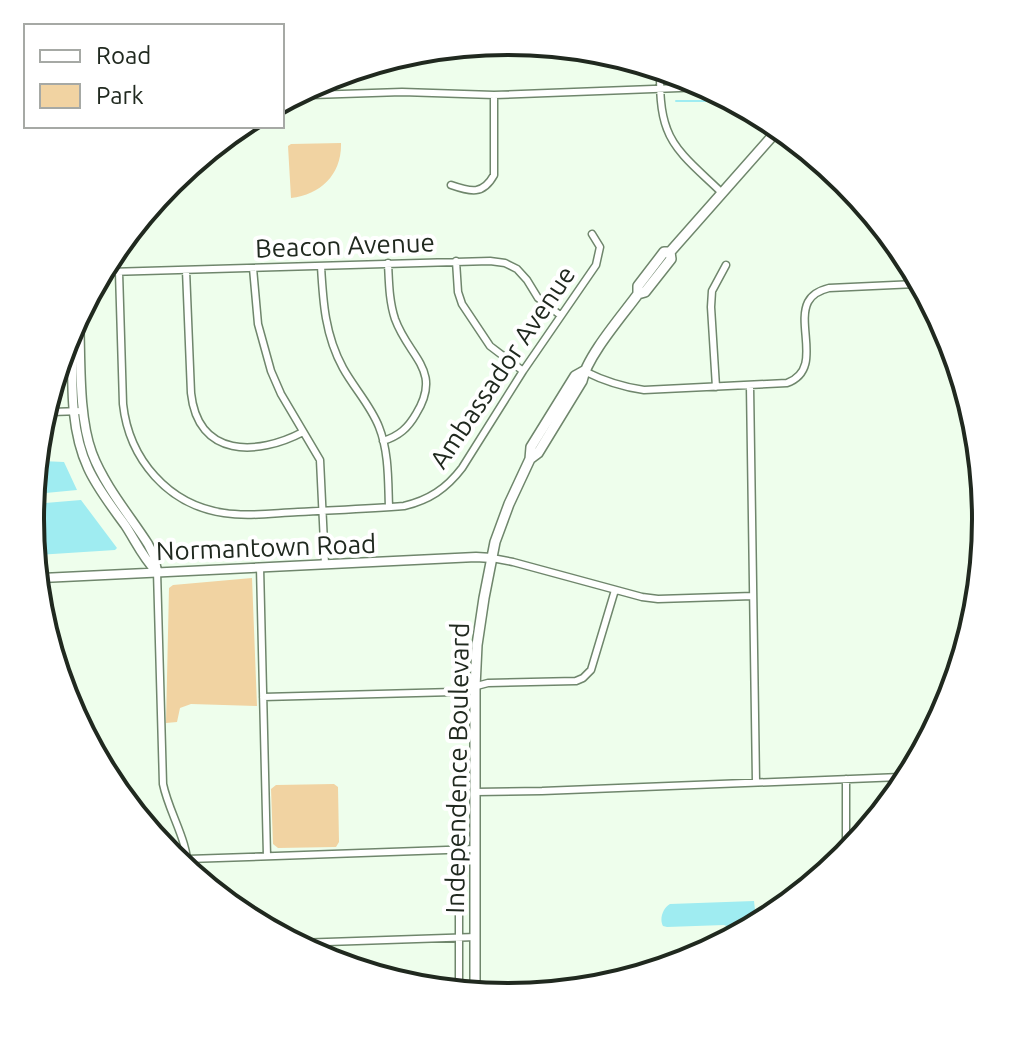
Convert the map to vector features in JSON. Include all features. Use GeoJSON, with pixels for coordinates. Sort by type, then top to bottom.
{"type":"FeatureCollection","features":[{"type":"Feature","properties":{"kind":"main road","name":"Independence Boulevard"},"geometry":{"type":"LineString","coordinates":[[476,983],[475,687],[480,625],[492,558],[509,504],[530,459],[538,453],[582,381],[584,371],[638,294],[645,292],[671,259],[670,252],[772,137]]}},
{"type":"Feature","properties":{"kind":"main road"},"geometry":{"type":"LineString","coordinates":[[78,411],[79,343]]}},
{"type":"Feature","properties":{"kind":"main road"},"geometry":{"type":"LineString","coordinates":[[74,356],[78,411],[93,455],[101,473],[148,544],[157,571]]}},
{"type":"Feature","properties":{"kind":"main road","name":"Normantown Road"},"geometry":{"type":"LineString","coordinates":[[48,578],[492,558]]}},
{"type":"Feature","properties":{"kind":"street"},"geometry":{"type":"LineString","coordinates":[[660,81],[666,128],[684,156],[721,192]]}},
{"type":"Feature","properties":{"kind":"street"},"geometry":{"type":"LineString","coordinates":[[321,95],[402,92],[494,95],[681,88]]}},
{"type":"Feature","properties":{"kind":"street"},"geometry":{"type":"LineString","coordinates":[[451,185],[478,190],[488,185],[494,175],[494,95]]}},
{"type":"Feature","properties":{"kind":"street","name":"Ambassador Avenue"},"geometry":{"type":"LineString","coordinates":[[119,272],[125,420],[137,453],[151,474],[167,488],[185,501],[238,515],[404,506],[423,501],[454,479],[596,265],[600,247],[592,234]]}},
{"type":"Feature","properties":{"kind":"street"},"geometry":{"type":"LineString","coordinates":[[456,261],[458,296],[462,304],[490,346],[523,371]]}},
{"type":"Feature","properties":{"kind":"street","name":"Beacon Avenue"},"geometry":{"type":"LineString","coordinates":[[115,272],[456,261],[505,263],[517,269],[538,298],[560,315]]}},
{"type":"Feature","properties":{"kind":"street"},"geometry":{"type":"LineString","coordinates":[[383,441],[408,426],[427,389],[422,368],[393,315],[388,263]]}},
{"type":"Feature","properties":{"kind":"street"},"geometry":{"type":"LineString","coordinates":[[716,387],[712,291],[726,265]]}},
{"type":"Feature","properties":{"kind":"street"},"geometry":{"type":"LineString","coordinates":[[321,266],[325,319],[332,343],[344,370],[378,424],[383,441],[389,507]]}},
{"type":"Feature","properties":{"kind":"street"},"geometry":{"type":"LineString","coordinates":[[253,268],[258,324],[264,350],[281,394],[320,460],[325,564]]}},
{"type":"Feature","properties":{"kind":"street"},"geometry":{"type":"LineString","coordinates":[[186,270],[191,393],[193,411],[200,425],[217,441],[236,446],[275,445],[303,432]]}},
{"type":"Feature","properties":{"kind":"street"},"geometry":{"type":"LineString","coordinates":[[584,371],[608,382],[644,390],[787,383],[804,371],[808,300],[818,291],[909,284]]}},
{"type":"Feature","properties":{"kind":"street"},"geometry":{"type":"LineString","coordinates":[[750,386],[756,782]]}},
{"type":"Feature","properties":{"kind":"street"},"geometry":{"type":"LineString","coordinates":[[57,412],[78,411]]}},
{"type":"Feature","properties":{"kind":"street"},"geometry":{"type":"LineString","coordinates":[[492,558],[642,597],[753,596]]}},
{"type":"Feature","properties":{"kind":"street"},"geometry":{"type":"LineString","coordinates":[[260,567],[267,856]]}},
{"type":"Feature","properties":{"kind":"street"},"geometry":{"type":"LineString","coordinates":[[157,571],[163,784],[186,854]]}},
{"type":"Feature","properties":{"kind":"street"},"geometry":{"type":"LineString","coordinates":[[263,697],[454,692],[488,683],[576,681],[587,675],[594,663],[615,590]]}},
{"type":"Feature","properties":{"kind":"street"},"geometry":{"type":"LineString","coordinates":[[475,792],[895,777]]}},
{"type":"Feature","properties":{"kind":"street"},"geometry":{"type":"LineString","coordinates":[[846,779],[846,839]]}},
{"type":"Feature","properties":{"kind":"street"},"geometry":{"type":"LineString","coordinates":[[459,849],[459,981]]}},
{"type":"Feature","properties":{"kind":"street"},"geometry":{"type":"LineString","coordinates":[[191,859],[475,849]]}},
{"type":"Feature","properties":{"kind":"street"},"geometry":{"type":"LineString","coordinates":[[317,942],[476,937]]}},
{"type":"Feature","properties":{"kind":"green space"},"geometry":{"type":"Polygon","coordinates":[[[341,143],[338,164],[328,181],[312,192],[291,198],[288,146],[341,143]]]}},
{"type":"Feature","properties":{"kind":"green space"},"geometry":{"type":"Polygon","coordinates":[[[252,578],[257,706],[191,704],[180,708],[177,722],[166,723],[169,588],[173,585],[252,578]]]}},
{"type":"Feature","properties":{"kind":"green space"},"geometry":{"type":"Polygon","coordinates":[[[334,784],[338,787],[339,842],[336,847],[278,848],[273,844],[271,789],[276,785],[334,784]]]}},
{"type":"Feature","properties":{"kind":"water"},"geometry":{"type":"Polygon","coordinates":[[[48,461],[64,462],[77,490],[45,493],[48,461]]]}},
{"type":"Feature","properties":{"kind":"water"},"geometry":{"type":"Polygon","coordinates":[[[81,500],[117,548],[45,554],[45,503],[81,500]]]}},
{"type":"Feature","properties":{"kind":"water"},"geometry":{"type":"Polygon","coordinates":[[[754,901],[755,913],[730,928],[724,925],[667,927],[661,920],[670,904],[754,901]]]}},
{"type":"Feature","properties":{"kind":"waterway"},"geometry":{"type":"LineString","coordinates":[[676,101],[710,101]]}}]}
